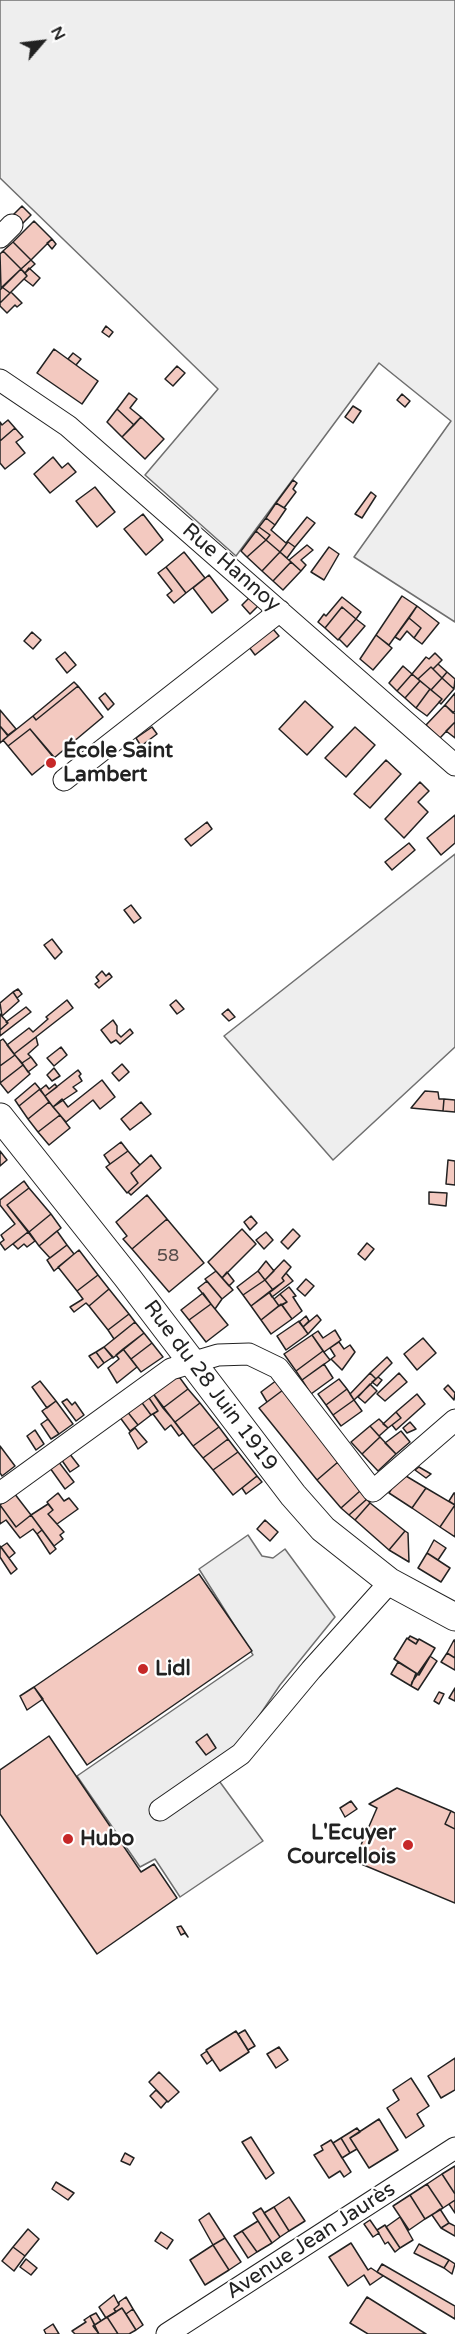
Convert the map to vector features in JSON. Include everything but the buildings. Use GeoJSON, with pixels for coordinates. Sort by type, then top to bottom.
{"type":"FeatureCollection","features":[{"type":"Feature","properties":{"kind":"main road","name":"Rue du 28 Juin 1919"},"geometry":{"type":"LineString","coordinates":[[0,1117],[127,1277],[293,1495],[323,1529],[390,1582],[455,1617]]}},
{"type":"Feature","properties":{"kind":"street","name":"Rue Hannoy"},"geometry":{"type":"LineString","coordinates":[[0,380],[68,426],[455,765]]}},
{"type":"Feature","properties":{"kind":"street"},"geometry":{"type":"LineString","coordinates":[[64,780],[280,611]]}},
{"type":"Feature","properties":{"kind":"street"},"geometry":{"type":"LineString","coordinates":[[0,1493],[171,1368],[218,1355],[249,1354],[278,1368],[373,1491],[455,1420]]}},
{"type":"Feature","properties":{"kind":"street"},"geometry":{"type":"LineString","coordinates":[[160,1810],[241,1754],[311,1670],[390,1582]]}},
{"type":"Feature","properties":{"kind":"street","name":"Avenue Jean Jaurès"},"geometry":{"type":"LineString","coordinates":[[167,2334],[455,2148]]}},
{"type":"Feature","properties":{"kind":"shaded area"},"geometry":{"type":"Polygon","coordinates":[[[0,0],[455,0],[455,622],[354,557],[451,421],[379,363],[236,556],[145,475],[218,389],[0,178],[0,0]]]}},
{"type":"Feature","properties":{"kind":"shaded area"},"geometry":{"type":"Polygon","coordinates":[[[455,854],[455,1047],[333,1160],[224,1036],[455,854]]]}},
{"type":"Feature","properties":{"kind":"shaded area"},"geometry":{"type":"Polygon","coordinates":[[[248,1535],[262,1556],[273,1558],[285,1549],[335,1617],[280,1685],[217,1778],[263,1841],[180,1897],[155,1859],[140,1867],[77,1776],[253,1655],[199,1569],[248,1535]]]}},
{"type":"Feature","properties":{"kind":"place","name":"École Saint Lambert"},"geometry":{"type":"Point","coordinates":[51,763]}},
{"type":"Feature","properties":{"kind":"place","name":"Lidl"},"geometry":{"type":"Point","coordinates":[143,1669]}},
{"type":"Feature","properties":{"kind":"place","name":"Hubo"},"geometry":{"type":"Point","coordinates":[68,1839]}},
{"type":"Feature","properties":{"kind":"place","name":"L'Ecuyer Courcellois"},"geometry":{"type":"Point","coordinates":[408,1845]}}]}
